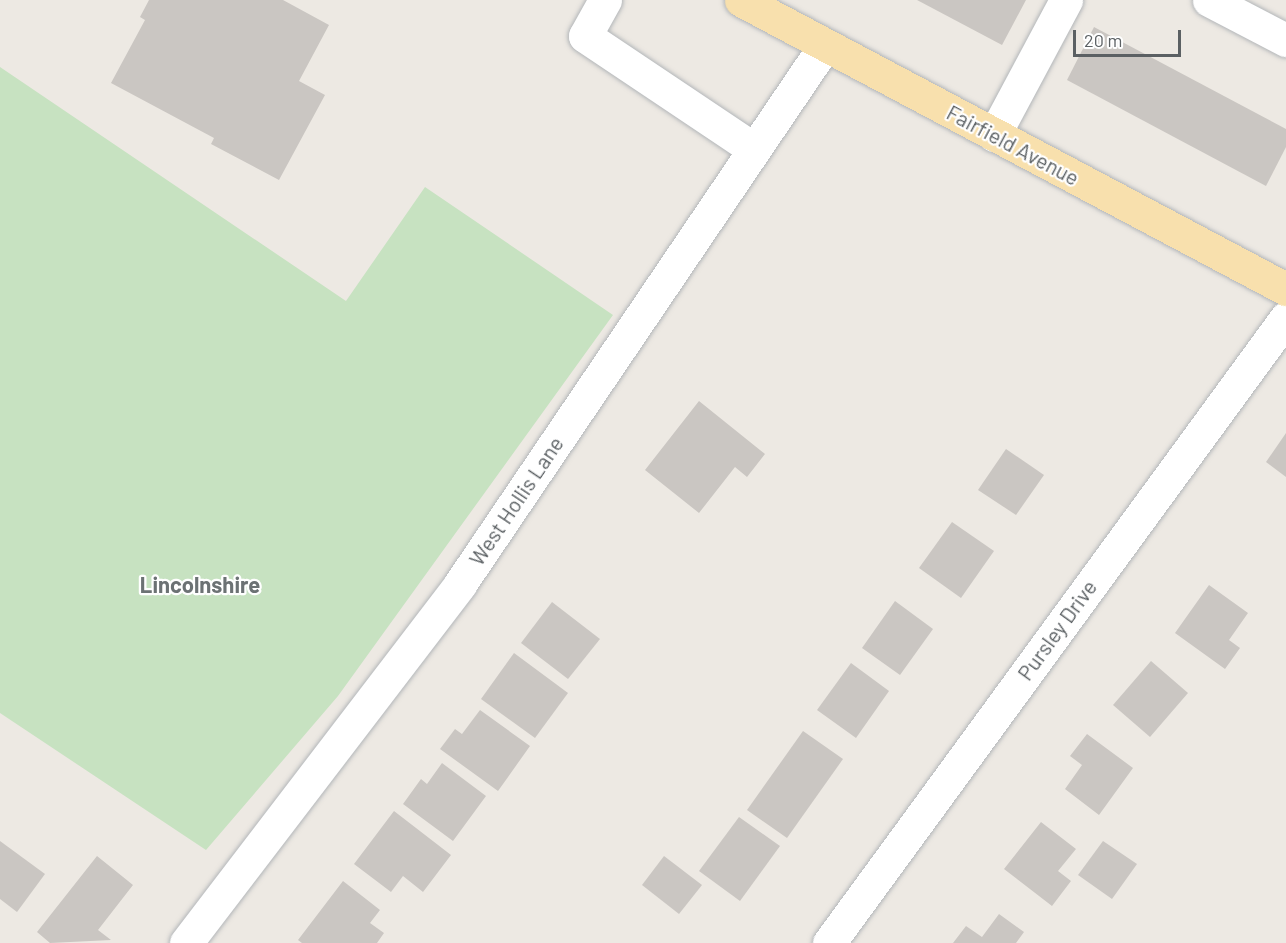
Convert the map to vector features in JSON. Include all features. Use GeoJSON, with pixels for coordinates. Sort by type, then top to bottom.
{"type":"FeatureCollection","features":[{"type":"Feature","properties":{"kind":"main road","name":"Fairfield Avenue"},"geometry":{"type":"LineString","coordinates":[[741,0],[1286,289]]}},
{"type":"Feature","properties":{"kind":"street"},"geometry":{"type":"LineString","coordinates":[[605,0],[585,36],[754,148]]}},
{"type":"Feature","properties":{"kind":"street"},"geometry":{"type":"LineString","coordinates":[[994,135],[1066,0]]}},
{"type":"Feature","properties":{"kind":"street"},"geometry":{"type":"LineString","coordinates":[[1209,0],[1286,40]]}},
{"type":"Feature","properties":{"kind":"street","name":"West Hollis Lane"},"geometry":{"type":"LineString","coordinates":[[186,943],[460,584],[825,45]]}},
{"type":"Feature","properties":{"kind":"street","name":"Pursley Drive"},"geometry":{"type":"LineString","coordinates":[[829,943],[1286,318]]}},
{"type":"Feature","properties":{"kind":"green space"},"geometry":{"type":"Polygon","coordinates":[[[0,67],[346,301],[425,187],[613,315],[338,696],[206,850],[0,713],[0,67]]]}},
{"type":"Feature","properties":{"kind":"building"},"geometry":{"type":"Polygon","coordinates":[[[149,0],[283,0],[329,25],[299,81],[325,95],[279,180],[211,144],[214,138],[111,83],[145,20],[140,17],[149,0]]]}},
{"type":"Feature","properties":{"kind":"building"},"geometry":{"type":"Polygon","coordinates":[[[917,0],[1026,0],[1002,45],[917,0]]]}},
{"type":"Feature","properties":{"kind":"building"},"geometry":{"type":"Polygon","coordinates":[[[1094,27],[1286,129],[1286,147],[1266,186],[1067,80],[1094,27]]]}},
{"type":"Feature","properties":{"kind":"building"},"geometry":{"type":"Polygon","coordinates":[[[699,401],[765,454],[747,477],[735,467],[699,513],[645,470],[699,401]]]}},
{"type":"Feature","properties":{"kind":"building"},"geometry":{"type":"Polygon","coordinates":[[[1286,433],[1286,477],[1266,462],[1286,433]]]}},
{"type":"Feature","properties":{"kind":"building"},"geometry":{"type":"Polygon","coordinates":[[[1006,449],[1044,475],[1016,515],[978,490],[1006,449]]]}},
{"type":"Feature","properties":{"kind":"building"},"geometry":{"type":"Polygon","coordinates":[[[952,522],[994,551],[961,598],[919,568],[952,522]]]}},
{"type":"Feature","properties":{"kind":"building"},"geometry":{"type":"Polygon","coordinates":[[[1209,585],[1248,613],[1229,640],[1240,648],[1225,669],[1175,633],[1209,585]]]}},
{"type":"Feature","properties":{"kind":"building"},"geometry":{"type":"Polygon","coordinates":[[[895,601],[933,629],[900,675],[862,648],[895,601]]]}},
{"type":"Feature","properties":{"kind":"building"},"geometry":{"type":"Polygon","coordinates":[[[552,602],[600,639],[568,679],[521,643],[552,602]]]}},
{"type":"Feature","properties":{"kind":"building"},"geometry":{"type":"Polygon","coordinates":[[[514,653],[568,693],[535,738],[481,699],[514,653]]]}},
{"type":"Feature","properties":{"kind":"building"},"geometry":{"type":"Polygon","coordinates":[[[1151,661],[1188,693],[1150,737],[1113,705],[1151,661]]]}},
{"type":"Feature","properties":{"kind":"building"},"geometry":{"type":"Polygon","coordinates":[[[851,663],[889,691],[856,738],[817,710],[851,663]]]}},
{"type":"Feature","properties":{"kind":"building"},"geometry":{"type":"Polygon","coordinates":[[[480,710],[530,746],[498,791],[440,749],[455,729],[462,734],[480,710]]]}},
{"type":"Feature","properties":{"kind":"building"},"geometry":{"type":"Polygon","coordinates":[[[803,731],[843,759],[787,838],[747,810],[803,731]]]}},
{"type":"Feature","properties":{"kind":"building"},"geometry":{"type":"Polygon","coordinates":[[[1087,734],[1133,768],[1099,815],[1065,789],[1082,765],[1070,756],[1087,734]]]}},
{"type":"Feature","properties":{"kind":"building"},"geometry":{"type":"Polygon","coordinates":[[[442,763],[486,796],[453,841],[403,804],[421,779],[427,784],[442,763]]]}},
{"type":"Feature","properties":{"kind":"building"},"geometry":{"type":"Polygon","coordinates":[[[394,811],[451,855],[423,892],[403,876],[391,892],[354,864],[394,811]]]}},
{"type":"Feature","properties":{"kind":"building"},"geometry":{"type":"Polygon","coordinates":[[[739,817],[780,846],[740,901],[699,871],[739,817]]]}},
{"type":"Feature","properties":{"kind":"building"},"geometry":{"type":"Polygon","coordinates":[[[1041,822],[1076,849],[1058,871],[1071,881],[1052,906],[1004,869],[1041,822]]]}},
{"type":"Feature","properties":{"kind":"building"},"geometry":{"type":"Polygon","coordinates":[[[0,841],[45,874],[17,912],[0,899],[0,841]]]}},
{"type":"Feature","properties":{"kind":"building"},"geometry":{"type":"Polygon","coordinates":[[[1103,841],[1137,864],[1112,899],[1078,875],[1103,841]]]}},
{"type":"Feature","properties":{"kind":"building"},"geometry":{"type":"Polygon","coordinates":[[[97,856],[133,885],[98,930],[111,940],[50,943],[37,932],[97,856]]]}},
{"type":"Feature","properties":{"kind":"building"},"geometry":{"type":"Polygon","coordinates":[[[664,856],[702,885],[679,914],[642,885],[664,856]]]}},
{"type":"Feature","properties":{"kind":"building"},"geometry":{"type":"Polygon","coordinates":[[[343,881],[380,910],[370,923],[384,933],[377,943],[302,943],[298,940],[343,881]]]}},
{"type":"Feature","properties":{"kind":"building"},"geometry":{"type":"Polygon","coordinates":[[[999,914],[1024,932],[1016,943],[953,943],[966,926],[982,937],[999,914]]]}},
{"type":"Feature","properties":{"kind":"district","name":"Lincolnshire"},"geometry":{"type":"Point","coordinates":[200,585]}}]}
